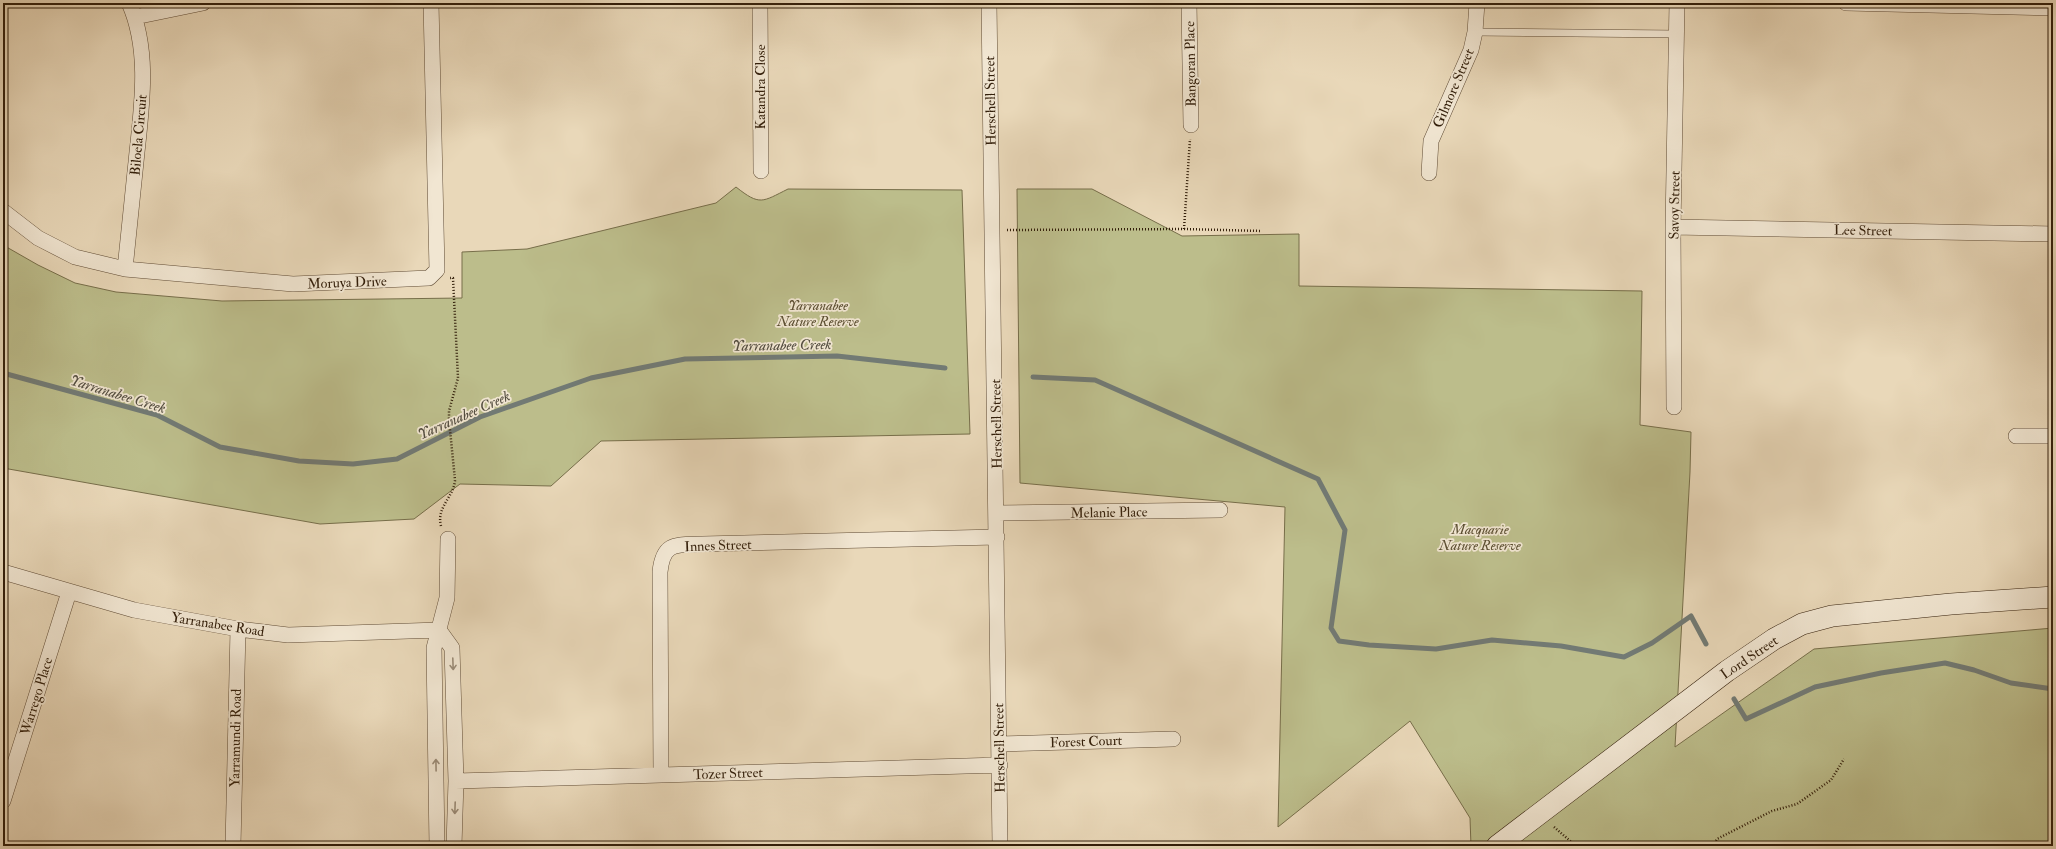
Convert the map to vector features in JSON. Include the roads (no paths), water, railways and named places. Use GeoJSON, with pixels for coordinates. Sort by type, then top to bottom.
{"type":"FeatureCollection","features":[{"type":"Feature","properties":{"kind":"main road","name":"Lord Street"},"geometry":{"type":"LineString","coordinates":[[1497,846],[1727,671],[1774,639],[1802,624],[1832,616],[1951,604],[2053,597]]}},
{"type":"Feature","properties":{"kind":"street","name":"Biloela Circuit"},"geometry":{"type":"LineString","coordinates":[[125,269],[142,104],[142,61],[135,17],[129,3]]}},
{"type":"Feature","properties":{"kind":"street"},"geometry":{"type":"LineString","coordinates":[[135,17],[203,3]]}},
{"type":"Feature","properties":{"kind":"street","name":"Moruya Drive"},"geometry":{"type":"LineString","coordinates":[[3,211],[38,238],[75,257],[125,269],[293,284],[429,278],[437,270],[431,3]]}},
{"type":"Feature","properties":{"kind":"street","name":"Katandra Close"},"geometry":{"type":"LineString","coordinates":[[760,3],[761,171]]}},
{"type":"Feature","properties":{"kind":"street","name":"Herschell Street"},"geometry":{"type":"LineString","coordinates":[[989,3],[997,513],[1000,846]]}},
{"type":"Feature","properties":{"kind":"street","name":"Bangoran Place"},"geometry":{"type":"LineString","coordinates":[[1189,3],[1191,125]]}},
{"type":"Feature","properties":{"kind":"street","name":"Gilmore Street"},"geometry":{"type":"LineString","coordinates":[[1429,173],[1431,141],[1471,50],[1475,32],[1477,3]]}},
{"type":"Feature","properties":{"kind":"street","name":"Savoy Street"},"geometry":{"type":"LineString","coordinates":[[1674,407],[1674,226],[1677,3]]}},
{"type":"Feature","properties":{"kind":"street"},"geometry":{"type":"LineString","coordinates":[[1846,3],[2053,8]]}},
{"type":"Feature","properties":{"kind":"street","name":"Lee Street"},"geometry":{"type":"LineString","coordinates":[[1674,226],[2053,234]]}},
{"type":"Feature","properties":{"kind":"street"},"geometry":{"type":"LineString","coordinates":[[2016,436],[2053,436]]}},
{"type":"Feature","properties":{"kind":"street","name":"Melanie Place"},"geometry":{"type":"LineString","coordinates":[[997,513],[1220,510]]}},
{"type":"Feature","properties":{"kind":"street","name":"Innes Street"},"geometry":{"type":"LineString","coordinates":[[661,775],[660,572],[661,557],[668,549],[682,545],[703,544],[997,537]]}},
{"type":"Feature","properties":{"kind":"street"},"geometry":{"type":"LineString","coordinates":[[438,846],[434,648],[448,598],[448,539]]}},
{"type":"Feature","properties":{"kind":"street","name":"Yarranabee Road"},"geometry":{"type":"LineString","coordinates":[[3,572],[134,610],[238,629],[288,635],[438,630]]}},
{"type":"Feature","properties":{"kind":"street","name":"Warrego Place"},"geometry":{"type":"LineString","coordinates":[[3,801],[69,592]]}},
{"type":"Feature","properties":{"kind":"street","name":"Yarramundi Road"},"geometry":{"type":"LineString","coordinates":[[233,846],[238,629]]}},
{"type":"Feature","properties":{"kind":"street"},"geometry":{"type":"LineString","coordinates":[[438,630],[452,648],[456,781],[454,846]]}},
{"type":"Feature","properties":{"kind":"street","name":"Forest Court"},"geometry":{"type":"LineString","coordinates":[[999,744],[1173,739]]}},
{"type":"Feature","properties":{"kind":"street","name":"Tozer Street"},"geometry":{"type":"LineString","coordinates":[[456,781],[1000,765]]}},
{"type":"Feature","properties":{"kind":"lane"},"geometry":{"type":"LineString","coordinates":[[1475,32],[1677,34]]}},
{"type":"Feature","properties":{"kind":"waterway","name":"Yarranabee Creek"},"geometry":{"type":"LineString","coordinates":[[3,373],[157,415],[220,447],[299,461],[353,464],[397,459],[480,417],[591,378],[685,359],[837,356],[945,368]]}},
{"type":"Feature","properties":{"kind":"waterway"},"geometry":{"type":"LineString","coordinates":[[1033,377],[1095,380],[1318,479],[1345,530],[1331,628],[1339,641],[1369,645],[1436,649],[1492,640],[1561,646],[1624,657],[1652,643],[1691,616],[1706,644]]}},
{"type":"Feature","properties":{"kind":"waterway"},"geometry":{"type":"LineString","coordinates":[[1734,699],[1746,719],[1815,687],[1881,673],[1945,663],[1974,670],[2011,683],[2053,689]]}},
{"type":"Feature","properties":{"kind":"park label","name":"Yarranabee Nature Reserve"},"geometry":{"type":"Point","coordinates":[818,314]}},
{"type":"Feature","properties":{"kind":"park label","name":"Macquarie Nature Reserve"},"geometry":{"type":"Point","coordinates":[1480,538]}}]}
